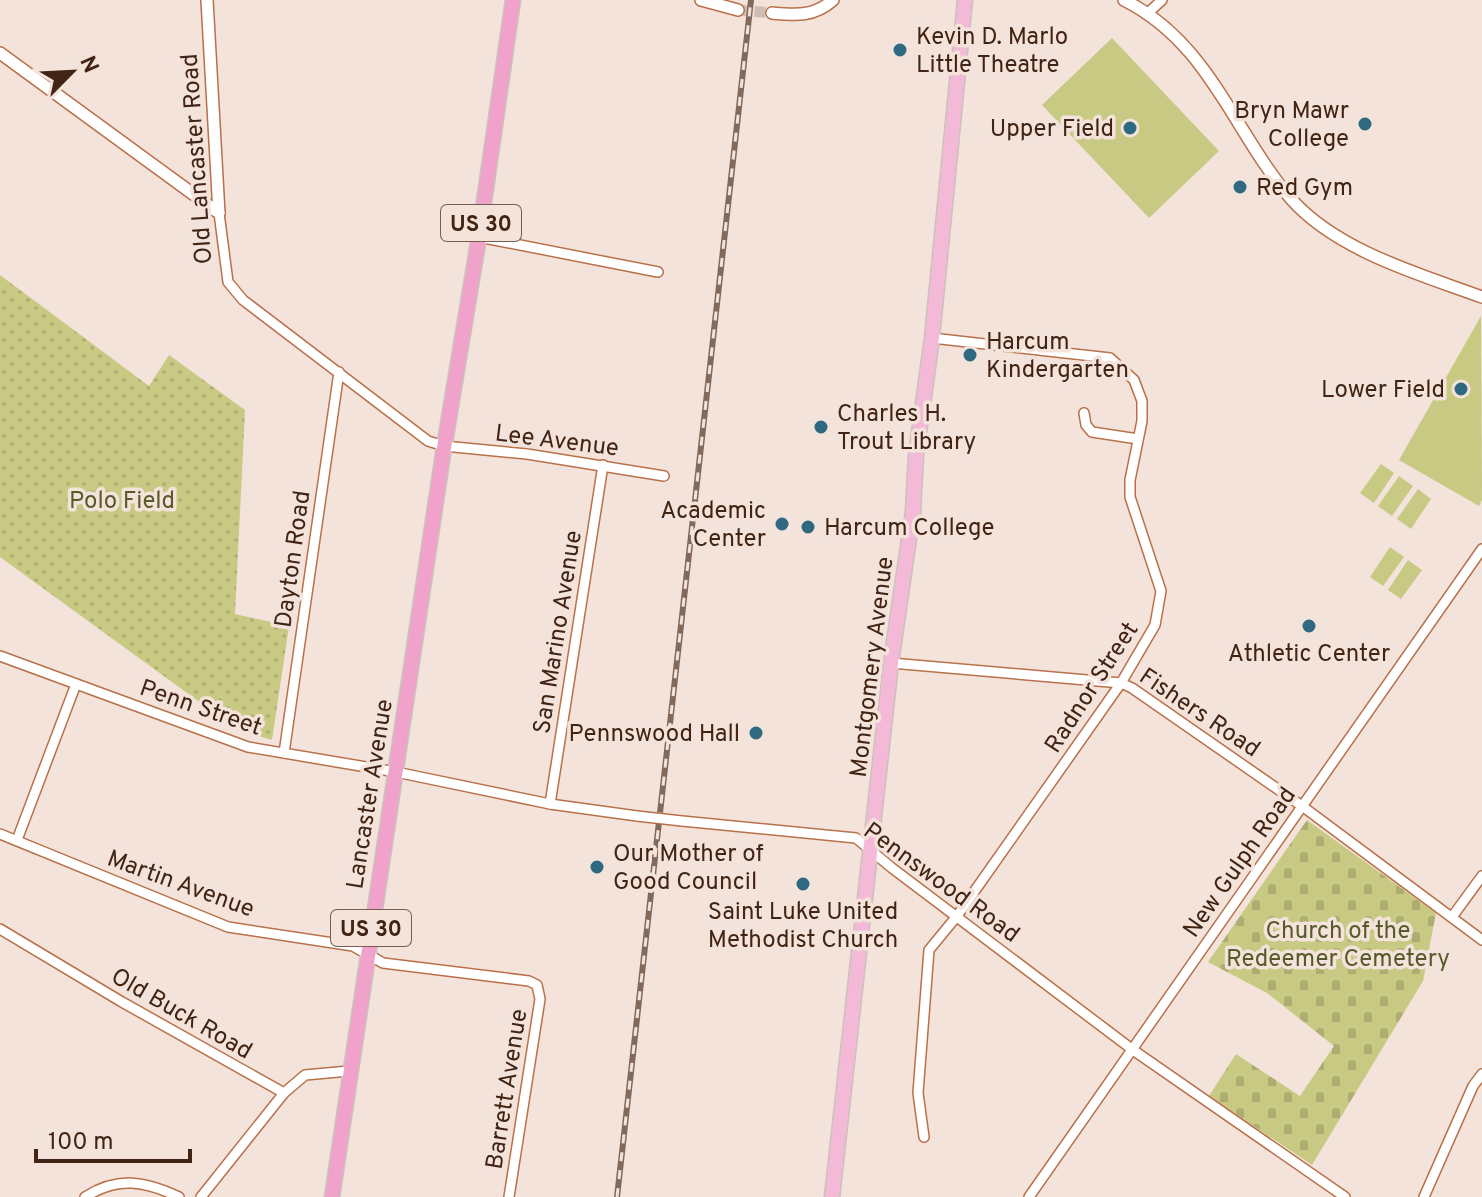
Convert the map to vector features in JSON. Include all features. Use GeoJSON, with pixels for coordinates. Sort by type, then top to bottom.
{"type":"FeatureCollection","features":[{"type":"Feature","properties":{"kind":"highway","name":"US 30"},"geometry":{"type":"LineString","coordinates":[[444,446],[479,237],[513,0]]}},
{"type":"Feature","properties":{"kind":"highway","name":"Lancaster Avenue"},"geometry":{"type":"LineString","coordinates":[[332,1197],[444,446]]}},
{"type":"Feature","properties":{"kind":"main road","name":"Montgomery Avenue"},"geometry":{"type":"LineString","coordinates":[[832,1197],[891,663],[913,511],[916,455],[932,338],[965,0]]}},
{"type":"Feature","properties":{"kind":"street","name":"Old Lancaster Road"},"geometry":{"type":"LineString","coordinates":[[207,0],[219,213],[228,282],[259,313],[428,441],[444,446]]}},
{"type":"Feature","properties":{"kind":"street"},"geometry":{"type":"LineString","coordinates":[[701,0],[738,10]]}},
{"type":"Feature","properties":{"kind":"street"},"geometry":{"type":"LineString","coordinates":[[772,13],[799,16],[822,9],[833,0]]}},
{"type":"Feature","properties":{"kind":"street"},"geometry":{"type":"LineString","coordinates":[[1124,0],[1149,12],[1202,65],[1270,171],[1294,202],[1328,229],[1377,257],[1482,297]]}},
{"type":"Feature","properties":{"kind":"street"},"geometry":{"type":"LineString","coordinates":[[1149,12],[1162,0]]}},
{"type":"Feature","properties":{"kind":"street"},"geometry":{"type":"LineString","coordinates":[[0,53],[219,213]]}},
{"type":"Feature","properties":{"kind":"street"},"geometry":{"type":"LineString","coordinates":[[479,237],[658,272]]}},
{"type":"Feature","properties":{"kind":"street","name":"Radnor Street"},"geometry":{"type":"LineString","coordinates":[[924,1137],[918,1093],[929,950],[957,916],[1121,683],[1155,625],[1161,591],[1130,497],[1142,401],[1134,380],[1110,358],[932,338]]}},
{"type":"Feature","properties":{"kind":"street","name":"Dayton Road"},"geometry":{"type":"LineString","coordinates":[[284,753],[339,372]]}},
{"type":"Feature","properties":{"kind":"street"},"geometry":{"type":"LineString","coordinates":[[1084,413],[1086,425],[1092,432],[1138,439]]}},
{"type":"Feature","properties":{"kind":"street","name":"Lee Avenue"},"geometry":{"type":"LineString","coordinates":[[444,446],[603,465],[664,476]]}},
{"type":"Feature","properties":{"kind":"street","name":"San Marino Avenue"},"geometry":{"type":"LineString","coordinates":[[550,804],[603,465]]}},
{"type":"Feature","properties":{"kind":"street","name":"New Gulph Road"},"geometry":{"type":"LineString","coordinates":[[1029,1197],[1482,549]]}},
{"type":"Feature","properties":{"kind":"street","name":"Penn Street"},"geometry":{"type":"LineString","coordinates":[[0,656],[248,747],[396,772]]}},
{"type":"Feature","properties":{"kind":"street","name":"Fishers Road"},"geometry":{"type":"LineString","coordinates":[[891,663],[1121,683],[1132,688],[1302,806],[1482,940]]}},
{"type":"Feature","properties":{"kind":"street"},"geometry":{"type":"LineString","coordinates":[[17,840],[76,684]]}},
{"type":"Feature","properties":{"kind":"street","name":"Pennswood Road"},"geometry":{"type":"LineString","coordinates":[[396,772],[550,804],[856,838],[1133,1050],[1345,1197]]}},
{"type":"Feature","properties":{"kind":"street","name":"Martin Avenue"},"geometry":{"type":"LineString","coordinates":[[0,834],[228,927],[353,946],[383,963],[529,981],[539,987]]}},
{"type":"Feature","properties":{"kind":"street"},"geometry":{"type":"LineString","coordinates":[[1452,917],[1482,876]]}},
{"type":"Feature","properties":{"kind":"street","name":"Old Buck Road"},"geometry":{"type":"LineString","coordinates":[[0,929],[147,1017],[284,1093]]}},
{"type":"Feature","properties":{"kind":"street","name":"Barrett Avenue"},"geometry":{"type":"LineString","coordinates":[[509,1197],[540,999],[539,987]]}},
{"type":"Feature","properties":{"kind":"street"},"geometry":{"type":"LineString","coordinates":[[201,1197],[284,1093],[305,1075],[349,1071]]}},
{"type":"Feature","properties":{"kind":"street"},"geometry":{"type":"LineString","coordinates":[[1424,1197],[1473,1086],[1482,1074]]}},
{"type":"Feature","properties":{"kind":"street"},"geometry":{"type":"LineString","coordinates":[[85,1197],[120,1182],[136,1181],[179,1197]]}},
{"type":"Feature","properties":{"kind":"green space","name":"Upper Field"},"geometry":{"type":"Polygon","coordinates":[[[1112,38],[1219,151],[1149,218],[1042,105],[1112,38]]]}},
{"type":"Feature","properties":{"kind":"green space","name":"Polo Field"},"geometry":{"type":"Polygon","coordinates":[[[0,275],[149,386],[169,355],[245,410],[235,614],[289,626],[272,740],[238,730],[0,557],[0,275]]]}},
{"type":"Feature","properties":{"kind":"green space","name":"Lower Field"},"geometry":{"type":"Polygon","coordinates":[[[1481,316],[1482,500],[1479,506],[1399,460],[1481,316]]]}},
{"type":"Feature","properties":{"kind":"green space"},"geometry":{"type":"Polygon","coordinates":[[[1381,464],[1394,473],[1374,503],[1360,493],[1381,464]]]}},
{"type":"Feature","properties":{"kind":"green space"},"geometry":{"type":"Polygon","coordinates":[[[1399,476],[1413,486],[1392,516],[1378,506],[1399,476]]]}},
{"type":"Feature","properties":{"kind":"green space"},"geometry":{"type":"Polygon","coordinates":[[[1418,489],[1431,499],[1411,529],[1397,519],[1418,489]]]}},
{"type":"Feature","properties":{"kind":"green space"},"geometry":{"type":"Polygon","coordinates":[[[1390,547],[1404,557],[1383,586],[1370,577],[1390,547]]]}},
{"type":"Feature","properties":{"kind":"green space"},"geometry":{"type":"Polygon","coordinates":[[[1408,560],[1422,570],[1401,599],[1388,590],[1408,560]]]}},
{"type":"Feature","properties":{"kind":"green space","name":"Church of the Redeemer Cemetery"},"geometry":{"type":"Polygon","coordinates":[[[1307,820],[1436,913],[1423,981],[1312,1165],[1209,1096],[1236,1054],[1300,1096],[1334,1046],[1267,993],[1208,962],[1307,820]]]}},
{"type":"Feature","properties":{"kind":"tunnel"},"geometry":{"type":"LineString","coordinates":[[738,10],[772,13]]}},
{"type":"Feature","properties":{"kind":"railway"},"geometry":{"type":"LineString","coordinates":[[617,1197],[751,0]]}},
{"type":"Feature","properties":{"kind":"place","name":"Kevin D. Marlo Little Theatre"},"geometry":{"type":"Point","coordinates":[900,50]}},
{"type":"Feature","properties":{"kind":"place","name":"Bryn Mawr College"},"geometry":{"type":"Point","coordinates":[1365,124]}},
{"type":"Feature","properties":{"kind":"place","name":"Upper Field"},"geometry":{"type":"Point","coordinates":[1130,128]}},
{"type":"Feature","properties":{"kind":"place","name":"Red Gym"},"geometry":{"type":"Point","coordinates":[1240,187]}},
{"type":"Feature","properties":{"kind":"place","name":"Harcum Kindergarten"},"geometry":{"type":"Point","coordinates":[970,355]}},
{"type":"Feature","properties":{"kind":"place","name":"Lower Field"},"geometry":{"type":"Point","coordinates":[1461,389]}},
{"type":"Feature","properties":{"kind":"place","name":"Charles H. Trout Library"},"geometry":{"type":"Point","coordinates":[821,427]}},
{"type":"Feature","properties":{"kind":"place","name":"Academic Center"},"geometry":{"type":"Point","coordinates":[782,524]}},
{"type":"Feature","properties":{"kind":"place","name":"Harcum College"},"geometry":{"type":"Point","coordinates":[808,527]}},
{"type":"Feature","properties":{"kind":"place","name":"Athletic Center"},"geometry":{"type":"Point","coordinates":[1309,626]}},
{"type":"Feature","properties":{"kind":"place","name":"Pennswood Hall"},"geometry":{"type":"Point","coordinates":[756,733]}},
{"type":"Feature","properties":{"kind":"place","name":"Our Mother of Good Council"},"geometry":{"type":"Point","coordinates":[597,867]}},
{"type":"Feature","properties":{"kind":"place","name":"Saint Luke United Methodist Church"},"geometry":{"type":"Point","coordinates":[803,884]}}]}
